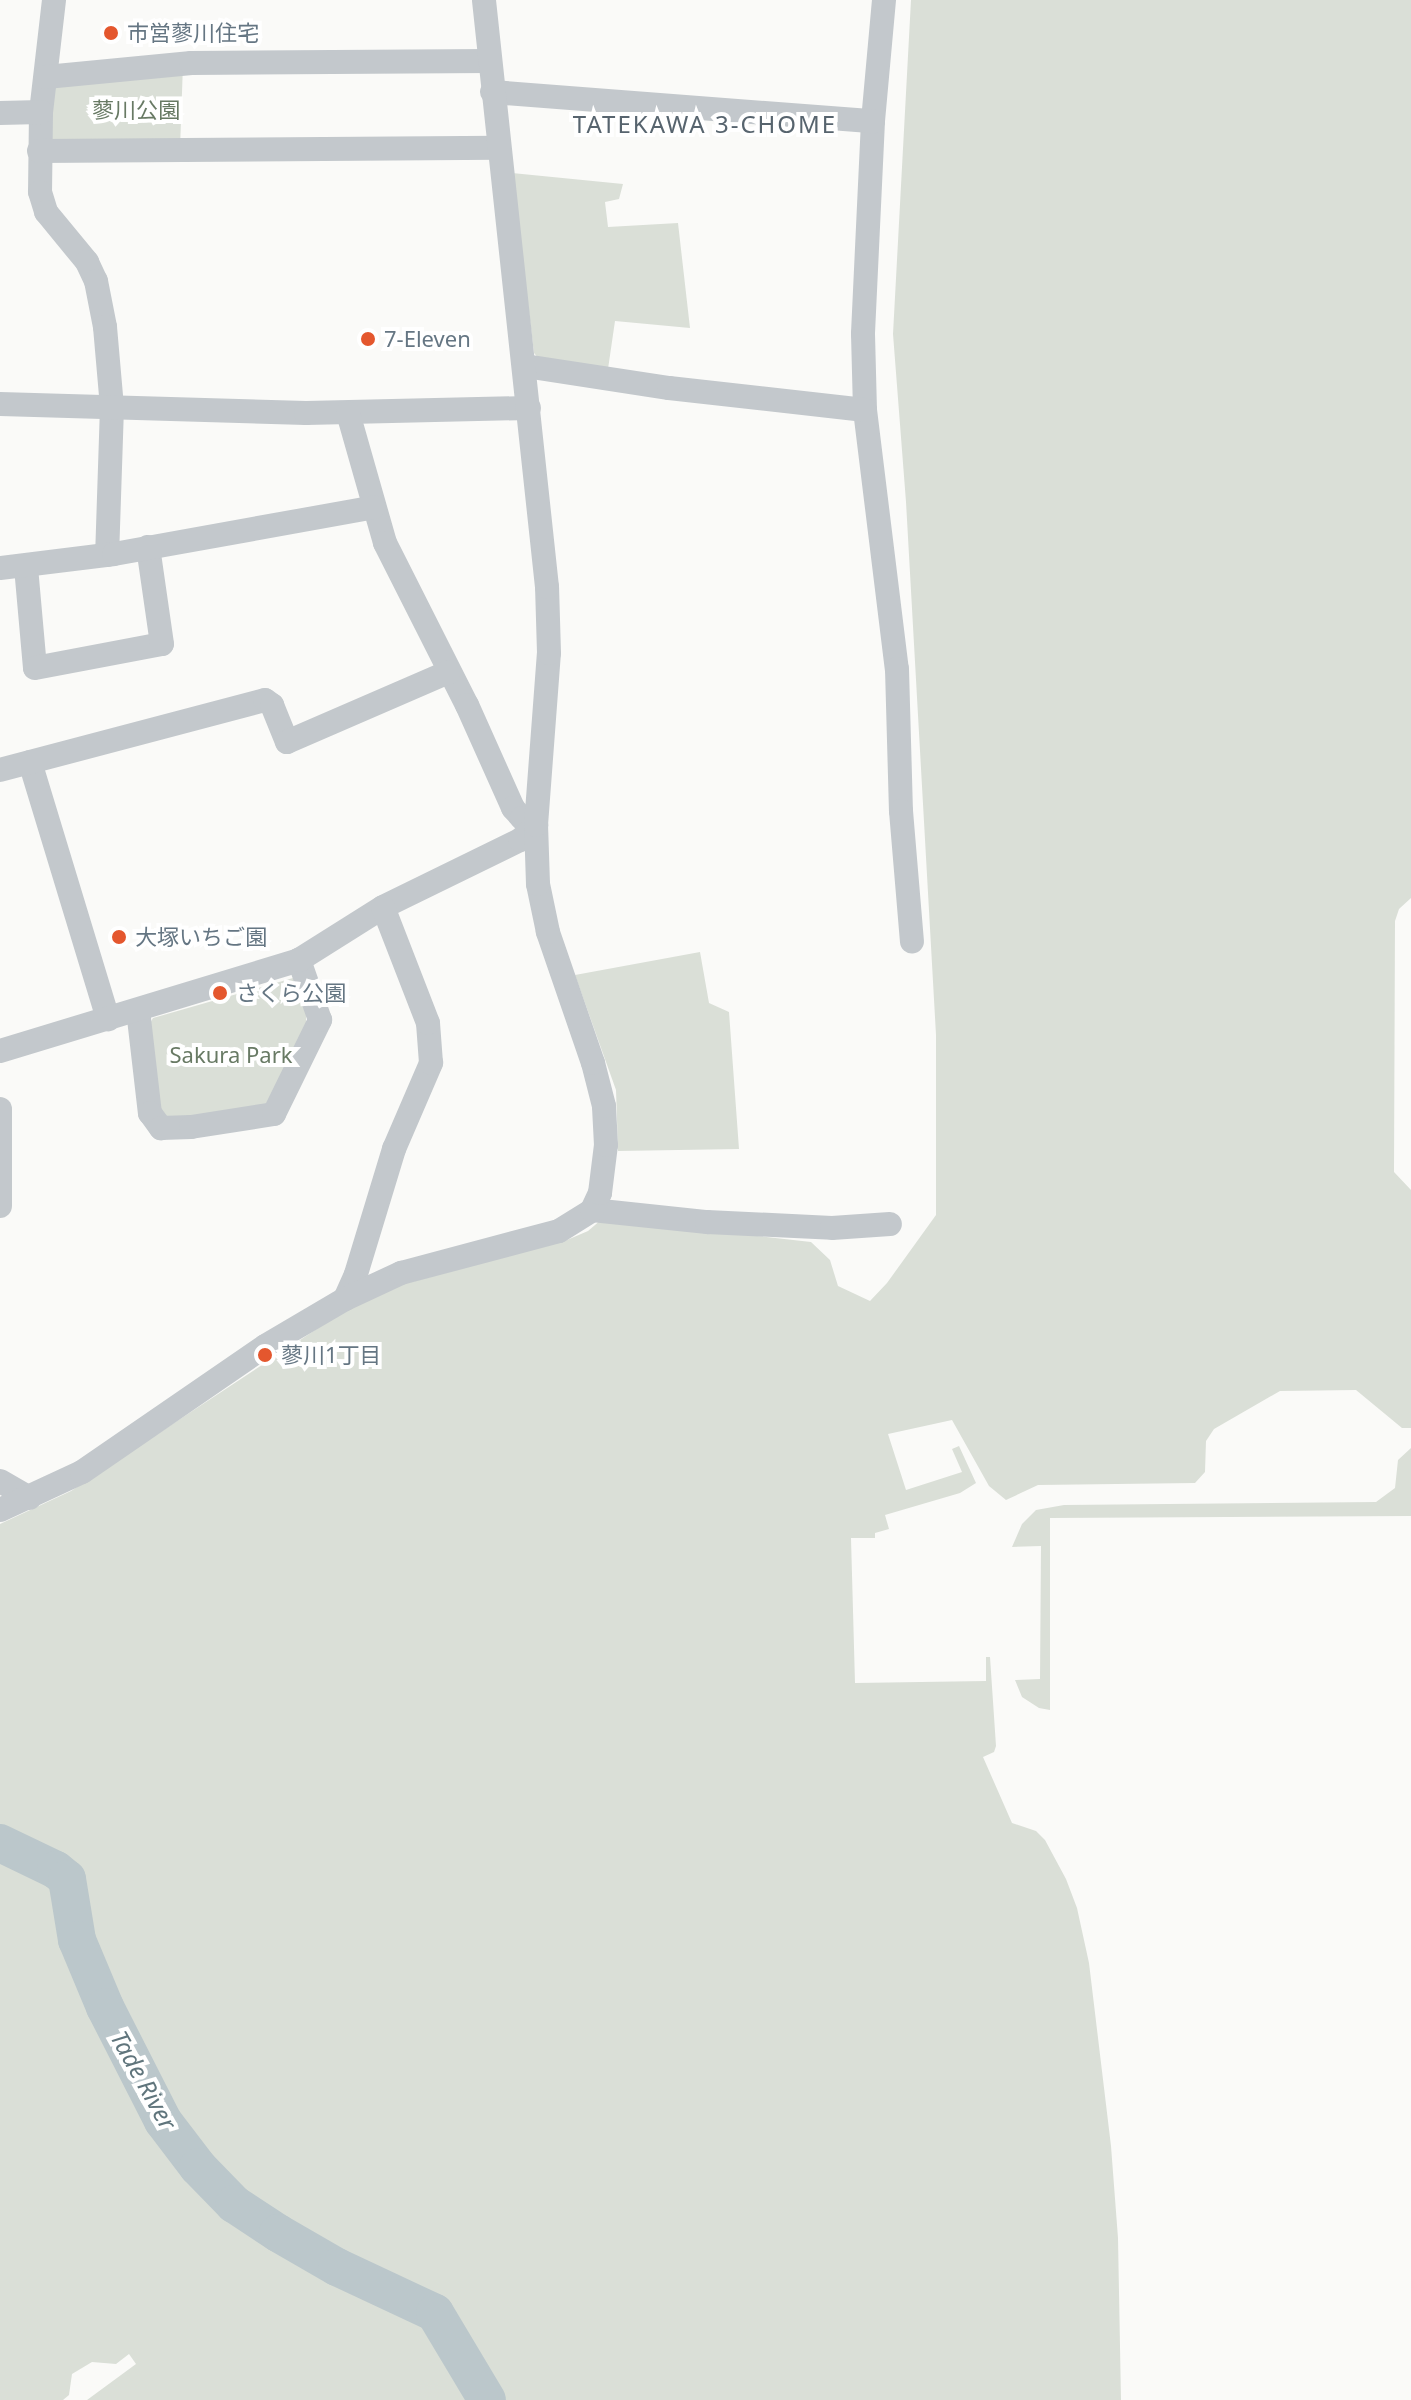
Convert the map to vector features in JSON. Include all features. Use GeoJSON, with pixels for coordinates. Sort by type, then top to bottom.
{"type":"FeatureCollection","features":[{"type":"Feature","properties":{"kind":"street"},"geometry":{"type":"LineString","coordinates":[[54,0],[41,112],[40,192],[46,212],[87,262],[96,281],[105,327],[112,407],[107,555]]}},
{"type":"Feature","properties":{"kind":"street"},"geometry":{"type":"LineString","coordinates":[[484,0],[544,551],[548,640],[536,825],[541,908],[593,1063],[604,1106],[603,1177],[592,1210]]}},
{"type":"Feature","properties":{"kind":"street"},"geometry":{"type":"LineString","coordinates":[[884,0],[873,121],[863,334],[865,410],[897,669],[901,811],[912,942]]}},
{"type":"Feature","properties":{"kind":"street"},"geometry":{"type":"LineString","coordinates":[[46,77],[191,63],[490,61]]}},
{"type":"Feature","properties":{"kind":"street"},"geometry":{"type":"LineString","coordinates":[[492,92],[873,121]]}},
{"type":"Feature","properties":{"kind":"street"},"geometry":{"type":"LineString","coordinates":[[0,113],[41,112]]}},
{"type":"Feature","properties":{"kind":"street"},"geometry":{"type":"LineString","coordinates":[[39,151],[499,148]]}},
{"type":"Feature","properties":{"kind":"street"},"geometry":{"type":"LineString","coordinates":[[525,366],[669,388],[865,410]]}},
{"type":"Feature","properties":{"kind":"street"},"geometry":{"type":"LineString","coordinates":[[0,404],[348,413],[529,408]]}},
{"type":"Feature","properties":{"kind":"street"},"geometry":{"type":"LineString","coordinates":[[348,413],[385,543],[513,808],[522,818],[536,825]]}},
{"type":"Feature","properties":{"kind":"street"},"geometry":{"type":"LineString","coordinates":[[0,568],[107,555],[374,507]]}},
{"type":"Feature","properties":{"kind":"street"},"geometry":{"type":"LineString","coordinates":[[26,567],[35,668],[162,644],[148,547]]}},
{"type":"Feature","properties":{"kind":"street"},"geometry":{"type":"LineString","coordinates":[[0,770],[265,700],[272,705],[287,742],[449,672]]}},
{"type":"Feature","properties":{"kind":"street"},"geometry":{"type":"LineString","coordinates":[[30,762],[108,1019]]}},
{"type":"Feature","properties":{"kind":"street"},"geometry":{"type":"LineString","coordinates":[[0,1051],[299,960],[383,907],[520,840],[536,825]]}},
{"type":"Feature","properties":{"kind":"street"},"geometry":{"type":"LineString","coordinates":[[345,1299],[356,1274],[394,1149],[431,1063],[428,1023],[383,907]]}},
{"type":"Feature","properties":{"kind":"street"},"geometry":{"type":"LineString","coordinates":[[138,1010],[150,1113],[161,1128],[191,1127],[274,1114],[320,1020],[299,960]]}},
{"type":"Feature","properties":{"kind":"street"},"geometry":{"type":"LineString","coordinates":[[0,1109],[0,1206]]}},
{"type":"Feature","properties":{"kind":"street"},"geometry":{"type":"LineString","coordinates":[[0,1510],[82,1472],[265,1346],[345,1299],[401,1273],[559,1231],[592,1210],[707,1222],[832,1228],[890,1224]]}},
{"type":"Feature","properties":{"kind":"street"},"geometry":{"type":"LineString","coordinates":[[0,1481],[29,1498]]}},
{"type":"Feature","properties":{"kind":"green space"},"geometry":{"type":"Polygon","coordinates":[[[911,0],[1411,0],[1411,898],[1399,909],[1395,921],[1394,1172],[1411,1190],[1411,1428],[1402,1428],[1356,1390],[1280,1391],[1214,1429],[1206,1441],[1205,1472],[1195,1483],[1038,1485],[1006,1500],[989,1486],[952,1420],[888,1434],[906,1490],[962,1472],[952,1449],[959,1446],[976,1483],[960,1493],[885,1515],[889,1529],[875,1533],[875,1538],[851,1538],[855,1683],[986,1681],[986,1657],[990,1657],[996,1746],[994,1752],[983,1757],[1012,1823],[1036,1831],[1045,1840],[1077,1908],[1089,1963],[1111,2146],[1118,2238],[1121,2400],[87,2400],[136,2364],[129,2354],[116,2364],[92,2362],[72,2374],[69,2395],[63,2400],[0,2400],[0,1524],[71,1491],[338,1315],[400,1285],[567,1240],[588,1231],[602,1219],[811,1242],[830,1260],[838,1286],[870,1301],[887,1283],[936,1215],[936,1035],[906,502],[893,334],[911,0]]]}},
{"type":"Feature","properties":{"kind":"green space","name":"蓼川公園"},"geometry":{"type":"Polygon","coordinates":[[[183,64],[180,149],[39,151],[46,77],[183,64]]]}},
{"type":"Feature","properties":{"kind":"green space"},"geometry":{"type":"Polygon","coordinates":[[[512,173],[623,184],[619,199],[605,202],[608,227],[678,223],[690,328],[615,321],[608,369],[540,360],[534,353],[512,173]]]}},
{"type":"Feature","properties":{"kind":"green space"},"geometry":{"type":"Polygon","coordinates":[[[700,952],[709,1003],[729,1012],[739,1149],[618,1151],[616,1090],[575,975],[700,952]]]}},
{"type":"Feature","properties":{"kind":"green space","name":"Sakura Park"},"geometry":{"type":"Polygon","coordinates":[[[293,978],[306,1013],[306,1025],[278,1092],[263,1108],[170,1120],[162,1116],[149,1025],[153,1018],[293,978]]]}},
{"type":"Feature","properties":{"kind":"green space"},"geometry":{"type":"Polygon","coordinates":[[[1411,1448],[1411,1516],[1050,1518],[1050,1710],[1039,1708],[1022,1697],[1015,1680],[1040,1679],[1041,1546],[1012,1547],[1022,1524],[1036,1510],[1064,1505],[1376,1502],[1395,1488],[1398,1460],[1411,1448]]]}},
{"type":"Feature","properties":{"kind":"waterway","name":"Tade River"},"geometry":{"type":"LineString","coordinates":[[0,1843],[56,1870],[67,1879],[77,1940],[105,2007],[163,2121],[198,2167],[234,2204],[278,2233],[337,2267],[435,2313],[487,2400]]}},
{"type":"Feature","properties":{"kind":"place","name":"市営蓼川住宅"},"geometry":{"type":"Point","coordinates":[111,33]}},
{"type":"Feature","properties":{"kind":"place","name":"7-Eleven"},"geometry":{"type":"Point","coordinates":[368,339]}},
{"type":"Feature","properties":{"kind":"place","name":"大塚いちご園"},"geometry":{"type":"Point","coordinates":[119,937]}},
{"type":"Feature","properties":{"kind":"place","name":"さくら公園"},"geometry":{"type":"Point","coordinates":[220,993]}},
{"type":"Feature","properties":{"kind":"place","name":"蓼川1丁目"},"geometry":{"type":"Point","coordinates":[265,1355]}},
{"type":"Feature","properties":{"kind":"district","name":"TATEKAWA 3-CHOME"},"geometry":{"type":"Point","coordinates":[705,124]}}]}
